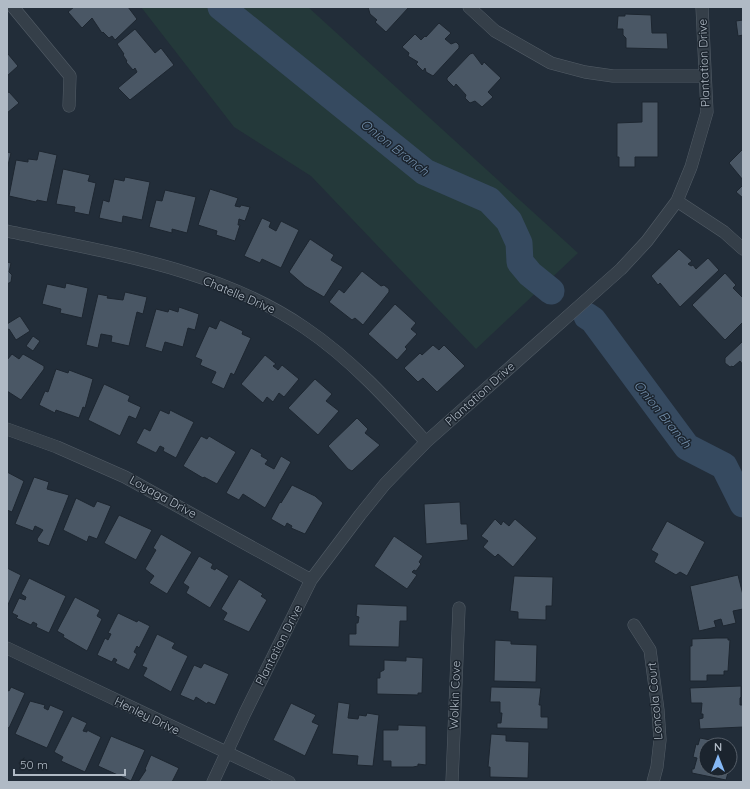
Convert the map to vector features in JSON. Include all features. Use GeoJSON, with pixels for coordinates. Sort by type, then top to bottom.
{"type":"FeatureCollection","features":[{"type":"Feature","properties":{"kind":"street"},"geometry":{"type":"LineString","coordinates":[[13,7],[70,76],[69,106]]}},
{"type":"Feature","properties":{"kind":"street"},"geometry":{"type":"LineString","coordinates":[[468,7],[495,32],[551,63],[613,76],[705,76]]}},
{"type":"Feature","properties":{"kind":"street","name":"Plantation Drive"},"geometry":{"type":"LineString","coordinates":[[213,782],[311,580],[385,484],[426,442],[621,269],[647,241],[677,201],[691,167],[707,112],[702,7]]}},
{"type":"Feature","properties":{"kind":"street"},"geometry":{"type":"LineString","coordinates":[[677,201],[724,232],[743,249]]}},
{"type":"Feature","properties":{"kind":"street","name":"Chatelle Drive"},"geometry":{"type":"LineString","coordinates":[[7,231],[179,270],[219,284],[270,306],[306,328],[346,359],[426,442]]}},
{"type":"Feature","properties":{"kind":"street","name":"Loyaga Drive"},"geometry":{"type":"LineString","coordinates":[[7,429],[57,447],[125,477],[311,580]]}},
{"type":"Feature","properties":{"kind":"street","name":"Wolkin Cove"},"geometry":{"type":"LineString","coordinates":[[452,782],[459,608]]}},
{"type":"Feature","properties":{"kind":"street","name":"Loncola Court"},"geometry":{"type":"LineString","coordinates":[[634,625],[650,650],[658,710],[660,740],[657,767],[653,782]]}},
{"type":"Feature","properties":{"kind":"street","name":"Henley Drive"},"geometry":{"type":"LineString","coordinates":[[7,648],[226,754],[288,782]]}},
{"type":"Feature","properties":{"kind":"green space"},"geometry":{"type":"Polygon","coordinates":[[[141,7],[308,7],[578,253],[476,349],[311,176],[234,127],[141,7]]]}},
{"type":"Feature","properties":{"kind":"building"},"geometry":{"type":"Polygon","coordinates":[[[74,7],[128,7],[137,19],[115,40],[112,36],[109,38],[103,32],[102,33],[92,18],[82,28],[68,12],[74,7]]]}},
{"type":"Feature","properties":{"kind":"building"},"geometry":{"type":"Polygon","coordinates":[[[368,7],[409,7],[386,32],[375,22],[377,20],[370,14],[368,7]]]}},
{"type":"Feature","properties":{"kind":"building"},"geometry":{"type":"Polygon","coordinates":[[[625,14],[651,15],[652,33],[667,33],[668,49],[626,48],[626,38],[623,35],[623,29],[617,29],[618,16],[625,16],[625,14]]]}},
{"type":"Feature","properties":{"kind":"building"},"geometry":{"type":"Polygon","coordinates":[[[743,20],[743,35],[738,36],[736,21],[743,20]]]}},
{"type":"Feature","properties":{"kind":"building"},"geometry":{"type":"Polygon","coordinates":[[[439,23],[451,33],[445,39],[451,44],[456,42],[459,45],[459,48],[433,76],[426,72],[425,68],[423,71],[416,64],[418,62],[408,56],[409,53],[402,47],[415,34],[421,40],[425,36],[426,37],[439,23]]]}},
{"type":"Feature","properties":{"kind":"building"},"geometry":{"type":"Polygon","coordinates":[[[135,29],[155,53],[161,48],[174,65],[130,100],[118,88],[137,72],[135,68],[133,70],[126,62],[127,61],[123,55],[124,54],[117,44],[135,29]]]}},
{"type":"Feature","properties":{"kind":"building"},"geometry":{"type":"Polygon","coordinates":[[[473,53],[482,65],[484,62],[501,78],[488,92],[493,97],[482,107],[475,101],[470,103],[465,98],[466,95],[456,84],[454,87],[447,80],[447,78],[470,54],[473,53]]]}},
{"type":"Feature","properties":{"kind":"building"},"geometry":{"type":"Polygon","coordinates":[[[8,54],[18,66],[7,76],[7,55],[8,54]]]}},
{"type":"Feature","properties":{"kind":"building"},"geometry":{"type":"Polygon","coordinates":[[[9,92],[19,103],[7,113],[7,93],[9,92]]]}},
{"type":"Feature","properties":{"kind":"building"},"geometry":{"type":"Polygon","coordinates":[[[642,102],[658,102],[658,157],[635,157],[635,167],[619,167],[619,157],[617,157],[617,123],[642,122],[642,102]]]}},
{"type":"Feature","properties":{"kind":"building"},"geometry":{"type":"Polygon","coordinates":[[[743,149],[743,180],[729,163],[743,149]]]}},
{"type":"Feature","properties":{"kind":"building"},"geometry":{"type":"Polygon","coordinates":[[[39,151],[57,155],[47,202],[37,200],[36,202],[9,196],[16,160],[28,162],[28,159],[37,160],[39,151]]]}},
{"type":"Feature","properties":{"kind":"building"},"geometry":{"type":"Polygon","coordinates":[[[7,152],[11,153],[7,169],[7,152]]]}},
{"type":"Feature","properties":{"kind":"building"},"geometry":{"type":"Polygon","coordinates":[[[63,169],[90,175],[88,181],[96,183],[89,215],[74,212],[75,207],[56,204],[63,169]]]}},
{"type":"Feature","properties":{"kind":"building"},"geometry":{"type":"Polygon","coordinates":[[[125,177],[150,182],[142,220],[123,216],[122,223],[99,218],[103,200],[109,202],[114,179],[124,181],[125,177]]]}},
{"type":"Feature","properties":{"kind":"building"},"geometry":{"type":"Polygon","coordinates":[[[743,185],[743,198],[736,192],[743,185]]]}},
{"type":"Feature","properties":{"kind":"building"},"geometry":{"type":"Polygon","coordinates":[[[210,189],[238,198],[235,206],[240,207],[241,205],[250,207],[245,221],[239,219],[238,225],[240,225],[235,241],[216,235],[217,231],[198,225],[210,189]]]}},
{"type":"Feature","properties":{"kind":"building"},"geometry":{"type":"Polygon","coordinates":[[[165,190],[196,197],[187,233],[172,229],[172,233],[149,227],[156,200],[162,201],[165,190]]]}},
{"type":"Feature","properties":{"kind":"building"},"geometry":{"type":"Polygon","coordinates":[[[262,218],[271,222],[269,227],[276,231],[281,221],[299,230],[281,268],[262,259],[260,263],[244,256],[262,218]]]}},
{"type":"Feature","properties":{"kind":"building"},"geometry":{"type":"Polygon","coordinates":[[[310,239],[334,255],[331,260],[343,267],[324,297],[305,286],[289,272],[310,239]]]}},
{"type":"Feature","properties":{"kind":"building"},"geometry":{"type":"Polygon","coordinates":[[[679,249],[692,261],[688,264],[691,266],[693,265],[696,269],[708,258],[719,270],[680,307],[660,283],[658,285],[651,276],[679,249]]]}},
{"type":"Feature","properties":{"kind":"building"},"geometry":{"type":"Polygon","coordinates":[[[7,262],[11,263],[9,272],[12,275],[11,282],[7,284],[7,262]]]}},
{"type":"Feature","properties":{"kind":"building"},"geometry":{"type":"Polygon","coordinates":[[[362,271],[381,286],[384,285],[389,289],[389,292],[363,325],[355,318],[352,320],[329,302],[339,289],[344,293],[362,271]]]}},
{"type":"Feature","properties":{"kind":"building"},"geometry":{"type":"Polygon","coordinates":[[[725,273],[736,285],[733,288],[743,298],[743,322],[725,340],[692,305],[725,273]]]}},
{"type":"Feature","properties":{"kind":"building"},"geometry":{"type":"Polygon","coordinates":[[[66,283],[88,288],[82,318],[60,313],[61,309],[42,304],[47,284],[65,288],[66,283]]]}},
{"type":"Feature","properties":{"kind":"building"},"geometry":{"type":"Polygon","coordinates":[[[125,292],[147,297],[143,314],[137,312],[129,346],[111,342],[112,336],[101,334],[98,348],[86,345],[98,294],[108,296],[107,298],[123,300],[125,292]]]}},
{"type":"Feature","properties":{"kind":"building"},"geometry":{"type":"Polygon","coordinates":[[[395,304],[416,323],[411,329],[417,334],[405,347],[407,349],[397,360],[368,334],[395,304]]]}},
{"type":"Feature","properties":{"kind":"building"},"geometry":{"type":"Polygon","coordinates":[[[179,307],[199,314],[195,330],[188,328],[183,347],[165,342],[162,352],[145,347],[156,309],[168,312],[169,309],[178,312],[179,307]]]}},
{"type":"Feature","properties":{"kind":"building"},"geometry":{"type":"Polygon","coordinates":[[[20,316],[30,331],[16,340],[9,329],[7,330],[7,324],[20,316]]]}},
{"type":"Feature","properties":{"kind":"building"},"geometry":{"type":"Polygon","coordinates":[[[220,320],[243,331],[242,334],[251,338],[234,375],[231,373],[224,389],[211,383],[216,372],[200,365],[202,360],[195,357],[209,326],[216,329],[220,320]]]}},
{"type":"Feature","properties":{"kind":"building"},"geometry":{"type":"Polygon","coordinates":[[[33,336],[40,341],[33,351],[26,346],[33,336]]]}},
{"type":"Feature","properties":{"kind":"building"},"geometry":{"type":"Polygon","coordinates":[[[743,341],[743,365],[740,361],[733,367],[730,367],[725,363],[725,358],[743,341]]]}},
{"type":"Feature","properties":{"kind":"building"},"geometry":{"type":"Polygon","coordinates":[[[433,345],[439,350],[444,345],[465,366],[437,392],[423,378],[418,382],[404,368],[420,353],[422,355],[433,345]]]}},
{"type":"Feature","properties":{"kind":"building"},"geometry":{"type":"Polygon","coordinates":[[[12,354],[19,359],[23,354],[44,366],[44,369],[21,400],[7,391],[7,360],[12,354]]]}},
{"type":"Feature","properties":{"kind":"building"},"geometry":{"type":"Polygon","coordinates":[[[265,355],[276,364],[273,366],[278,370],[282,365],[299,379],[284,397],[279,393],[273,402],[267,397],[263,403],[241,384],[265,355]]]}},
{"type":"Feature","properties":{"kind":"building"},"geometry":{"type":"Polygon","coordinates":[[[56,369],[68,373],[69,370],[93,379],[85,408],[83,407],[79,418],[56,410],[55,413],[39,405],[45,391],[48,392],[56,369]]]}},
{"type":"Feature","properties":{"kind":"building"},"geometry":{"type":"Polygon","coordinates":[[[315,379],[332,394],[326,401],[339,411],[318,435],[288,408],[315,379]]]}},
{"type":"Feature","properties":{"kind":"building"},"geometry":{"type":"Polygon","coordinates":[[[104,384],[130,396],[128,401],[141,407],[136,419],[129,416],[120,436],[88,420],[104,384]]]}},
{"type":"Feature","properties":{"kind":"building"},"geometry":{"type":"Polygon","coordinates":[[[160,410],[169,414],[170,410],[194,422],[176,458],[163,451],[164,448],[160,446],[156,453],[136,443],[144,428],[150,431],[160,410]]]}},
{"type":"Feature","properties":{"kind":"building"},"geometry":{"type":"Polygon","coordinates":[[[357,418],[368,429],[365,433],[380,445],[352,471],[348,469],[328,446],[357,418]]]}},
{"type":"Feature","properties":{"kind":"building"},"geometry":{"type":"Polygon","coordinates":[[[201,436],[207,439],[209,436],[236,452],[217,484],[204,477],[203,478],[183,466],[201,436]]]}},
{"type":"Feature","properties":{"kind":"building"},"geometry":{"type":"Polygon","coordinates":[[[251,448],[262,454],[261,456],[268,460],[265,464],[274,469],[281,456],[291,462],[265,508],[243,494],[239,500],[226,493],[251,448]]]}},
{"type":"Feature","properties":{"kind":"building"},"geometry":{"type":"Polygon","coordinates":[[[7,472],[24,481],[12,512],[7,510],[7,472]]]}},
{"type":"Feature","properties":{"kind":"building"},"geometry":{"type":"Polygon","coordinates":[[[34,477],[49,482],[47,489],[69,495],[49,546],[38,542],[37,539],[43,530],[35,526],[33,531],[15,524],[34,477]]]}},
{"type":"Feature","properties":{"kind":"building"},"geometry":{"type":"Polygon","coordinates":[[[292,485],[315,496],[323,503],[305,534],[291,528],[292,526],[287,523],[285,527],[271,519],[280,502],[281,503],[292,485]]]}},
{"type":"Feature","properties":{"kind":"building"},"geometry":{"type":"Polygon","coordinates":[[[76,498],[94,507],[97,501],[111,506],[97,539],[89,536],[87,542],[63,530],[76,498]]]}},
{"type":"Feature","properties":{"kind":"building"},"geometry":{"type":"Polygon","coordinates":[[[460,502],[461,524],[467,524],[468,540],[426,544],[424,504],[460,502]]]}},
{"type":"Feature","properties":{"kind":"building"},"geometry":{"type":"Polygon","coordinates":[[[119,515],[152,530],[136,560],[104,543],[119,515]]]}},
{"type":"Feature","properties":{"kind":"building"},"geometry":{"type":"Polygon","coordinates":[[[495,519],[501,525],[503,521],[509,526],[515,519],[537,538],[513,567],[498,554],[495,557],[483,547],[488,541],[481,536],[495,519]]]}},
{"type":"Feature","properties":{"kind":"building"},"geometry":{"type":"Polygon","coordinates":[[[667,521],[705,542],[687,576],[680,572],[676,575],[654,562],[658,554],[651,550],[667,521]]]}},
{"type":"Feature","properties":{"kind":"building"},"geometry":{"type":"Polygon","coordinates":[[[161,534],[192,552],[167,594],[149,583],[154,576],[145,569],[156,550],[153,548],[161,534]]]}},
{"type":"Feature","properties":{"kind":"building"},"geometry":{"type":"Polygon","coordinates":[[[394,536],[423,556],[419,562],[421,564],[416,571],[414,570],[412,572],[417,575],[407,589],[374,566],[394,536]]]}},
{"type":"Feature","properties":{"kind":"building"},"geometry":{"type":"Polygon","coordinates":[[[199,556],[213,564],[211,568],[215,570],[216,568],[229,576],[210,608],[186,593],[189,587],[183,583],[199,556]]]}},
{"type":"Feature","properties":{"kind":"building"},"geometry":{"type":"Polygon","coordinates":[[[7,568],[21,575],[7,607],[7,568]]]}},
{"type":"Feature","properties":{"kind":"building"},"geometry":{"type":"Polygon","coordinates":[[[738,575],[743,595],[743,609],[733,611],[736,623],[723,626],[721,619],[714,621],[716,627],[699,631],[690,586],[738,575]]]}},
{"type":"Feature","properties":{"kind":"building"},"geometry":{"type":"Polygon","coordinates":[[[514,576],[553,577],[552,606],[546,606],[546,620],[518,619],[518,612],[510,611],[514,576]]]}},
{"type":"Feature","properties":{"kind":"building"},"geometry":{"type":"Polygon","coordinates":[[[29,578],[66,596],[49,633],[36,627],[37,624],[33,622],[31,625],[16,618],[18,616],[12,613],[19,598],[25,600],[26,597],[21,594],[29,578]]]}},
{"type":"Feature","properties":{"kind":"building"},"geometry":{"type":"Polygon","coordinates":[[[239,579],[263,594],[261,596],[267,600],[249,632],[223,620],[227,613],[221,609],[239,579]]]}},
{"type":"Feature","properties":{"kind":"building"},"geometry":{"type":"Polygon","coordinates":[[[75,597],[100,610],[97,616],[102,619],[87,651],[63,637],[64,635],[57,631],[75,597]]]}},
{"type":"Feature","properties":{"kind":"building"},"geometry":{"type":"Polygon","coordinates":[[[357,604],[407,606],[407,621],[400,621],[399,647],[349,646],[349,634],[356,634],[356,623],[358,623],[359,617],[356,616],[357,604]]]}},
{"type":"Feature","properties":{"kind":"building"},"geometry":{"type":"Polygon","coordinates":[[[118,613],[150,626],[139,648],[137,646],[134,652],[137,654],[129,670],[115,663],[117,660],[114,658],[112,662],[97,655],[105,638],[108,640],[111,634],[108,633],[118,613]]]}},
{"type":"Feature","properties":{"kind":"building"},"geometry":{"type":"Polygon","coordinates":[[[157,634],[175,643],[172,648],[188,656],[171,692],[143,676],[147,668],[142,666],[157,634]]]}},
{"type":"Feature","properties":{"kind":"building"},"geometry":{"type":"Polygon","coordinates":[[[728,638],[728,640],[730,640],[728,671],[724,671],[724,675],[707,675],[707,681],[690,681],[690,646],[692,646],[692,639],[728,638]]]}},
{"type":"Feature","properties":{"kind":"building"},"geometry":{"type":"Polygon","coordinates":[[[495,640],[511,641],[511,644],[537,645],[536,682],[494,681],[495,640]]]}},
{"type":"Feature","properties":{"kind":"building"},"geometry":{"type":"Polygon","coordinates":[[[406,657],[423,658],[422,693],[418,693],[418,695],[377,694],[377,678],[380,678],[380,672],[384,670],[384,660],[406,661],[406,657]]]}},
{"type":"Feature","properties":{"kind":"building"},"geometry":{"type":"Polygon","coordinates":[[[204,663],[229,674],[215,705],[208,702],[207,704],[196,697],[194,701],[180,695],[194,665],[201,668],[204,663]]]}},
{"type":"Feature","properties":{"kind":"building"},"geometry":{"type":"Polygon","coordinates":[[[741,686],[740,705],[743,705],[743,727],[700,729],[699,719],[703,718],[703,714],[701,714],[702,703],[691,703],[690,688],[741,686]]]}},
{"type":"Feature","properties":{"kind":"building"},"geometry":{"type":"Polygon","coordinates":[[[11,687],[25,693],[9,728],[7,727],[7,690],[9,691],[11,687]]]}},
{"type":"Feature","properties":{"kind":"building"},"geometry":{"type":"Polygon","coordinates":[[[491,687],[541,688],[539,705],[541,705],[541,717],[548,717],[548,729],[497,728],[497,723],[501,723],[502,713],[500,713],[500,702],[490,702],[491,687]]]}},
{"type":"Feature","properties":{"kind":"building"},"geometry":{"type":"Polygon","coordinates":[[[30,701],[45,705],[44,708],[48,710],[50,705],[64,711],[47,748],[15,734],[30,701]]]}},
{"type":"Feature","properties":{"kind":"building"},"geometry":{"type":"Polygon","coordinates":[[[338,702],[350,704],[348,718],[358,719],[359,715],[366,716],[367,713],[379,715],[373,766],[357,765],[358,756],[332,754],[338,702]]]}},
{"type":"Feature","properties":{"kind":"building"},"geometry":{"type":"Polygon","coordinates":[[[291,703],[316,715],[312,722],[319,725],[305,756],[273,740],[291,703]]]}},
{"type":"Feature","properties":{"kind":"building"},"geometry":{"type":"Polygon","coordinates":[[[72,716],[87,723],[83,731],[87,732],[87,730],[101,737],[85,772],[61,761],[63,757],[54,752],[72,716]]]}},
{"type":"Feature","properties":{"kind":"building"},"geometry":{"type":"Polygon","coordinates":[[[398,725],[426,726],[426,765],[418,764],[418,766],[413,767],[391,767],[391,761],[383,761],[383,730],[398,730],[398,725]]]}},
{"type":"Feature","properties":{"kind":"building"},"geometry":{"type":"Polygon","coordinates":[[[491,734],[506,735],[506,741],[529,742],[528,778],[490,777],[490,767],[488,767],[491,734]]]}},
{"type":"Feature","properties":{"kind":"building"},"geometry":{"type":"Polygon","coordinates":[[[111,736],[145,750],[131,781],[98,766],[111,736]]]}},
{"type":"Feature","properties":{"kind":"building"},"geometry":{"type":"Polygon","coordinates":[[[696,744],[698,745],[698,774],[692,773],[692,769],[694,769],[697,758],[693,757],[696,744]]]}},
{"type":"Feature","properties":{"kind":"building"},"geometry":{"type":"Polygon","coordinates":[[[151,755],[179,768],[172,782],[138,782],[146,770],[145,769],[151,755]]]}},
{"type":"Feature","properties":{"kind":"building"},"geometry":{"type":"Polygon","coordinates":[[[711,777],[727,777],[726,780],[711,777]]]}},
{"type":"Feature","properties":{"kind":"waterway","name":"Onion Branch"},"geometry":{"type":"LineString","coordinates":[[221,7],[425,172],[489,200],[509,221],[519,243],[520,262],[530,274],[551,291]]}},
{"type":"Feature","properties":{"kind":"waterway","name":"Onion Branch"},"geometry":{"type":"LineString","coordinates":[[587,316],[593,320],[687,447],[724,466],[743,504]]}}]}
